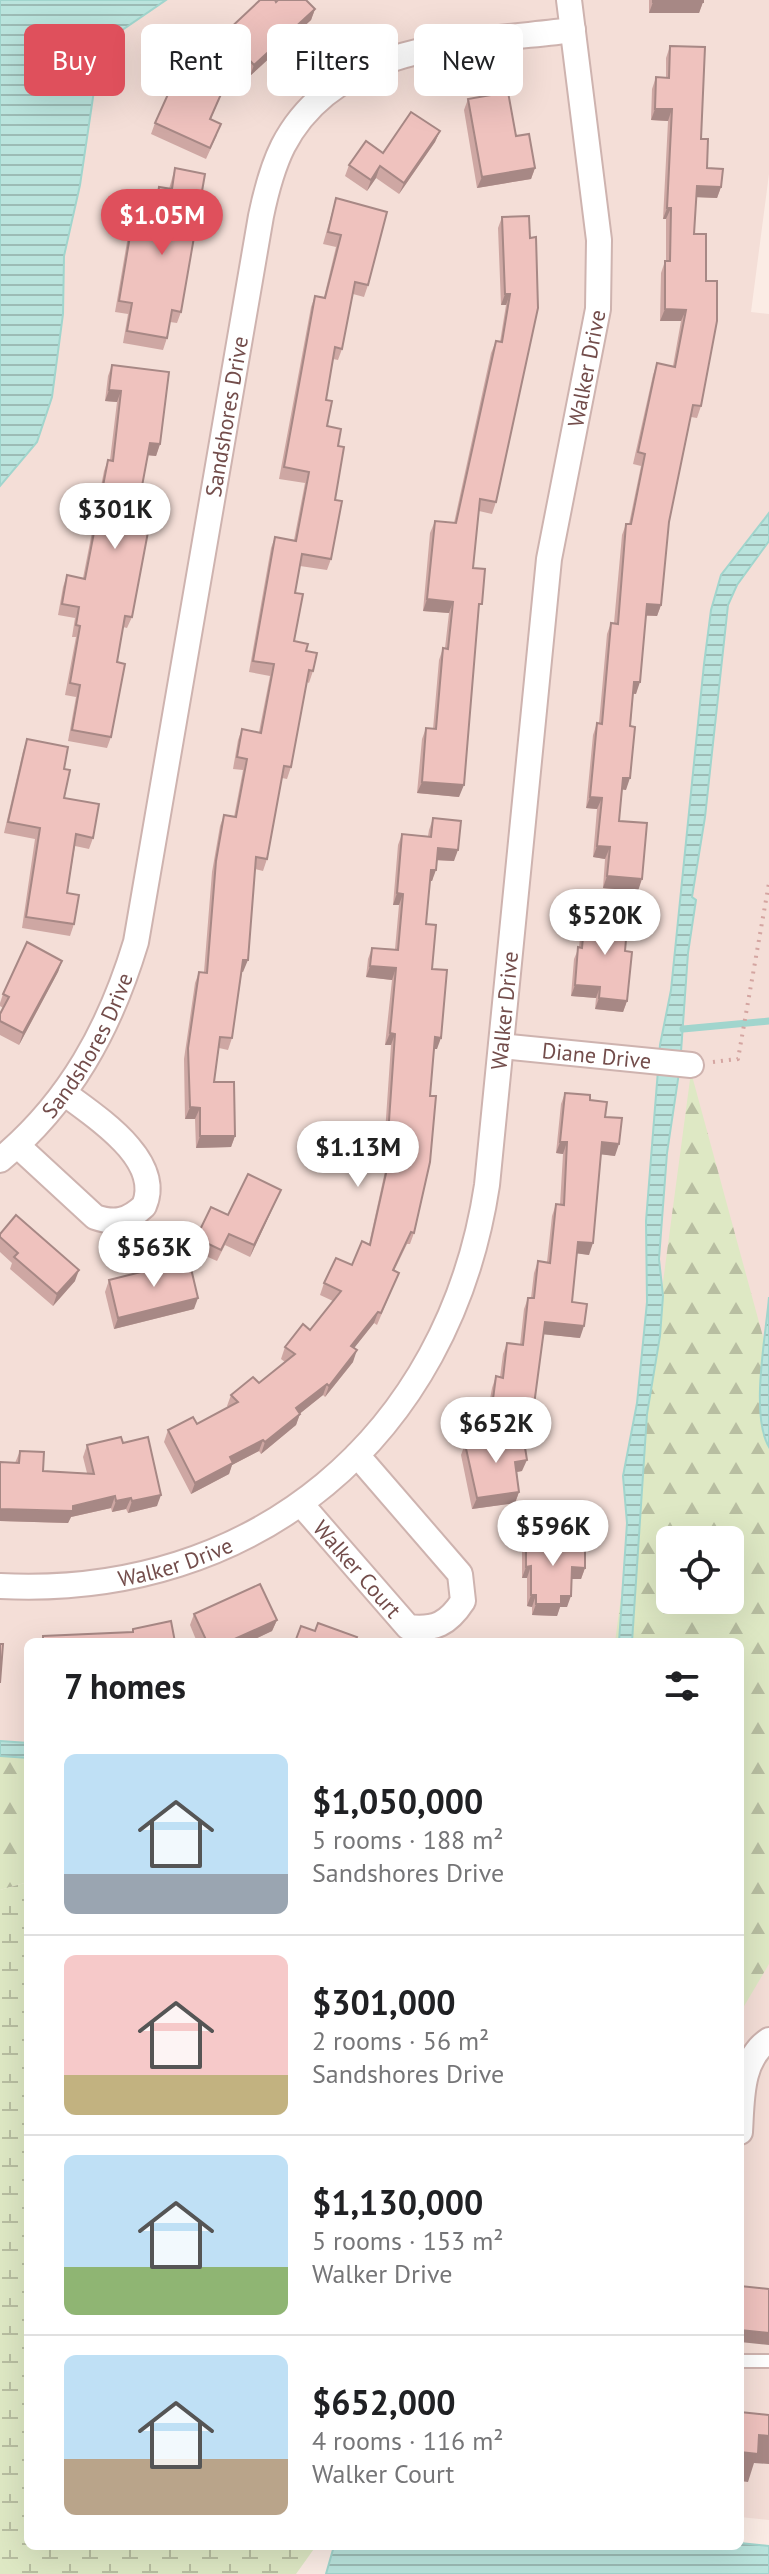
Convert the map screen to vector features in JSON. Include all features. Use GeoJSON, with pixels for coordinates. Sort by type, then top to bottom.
{"type":"FeatureCollection","features":[{"type":"Feature","properties":{"kind":"street","name":"Walker Drive"},"geometry":{"type":"LineString","coordinates":[[0,1586],[72,1586],[142,1575],[231,1543],[301,1504],[357,1455],[416,1384],[460,1295],[484,1205],[549,559],[598,309],[599,240],[569,0]]}},
{"type":"Feature","properties":{"kind":"street","name":"Sandshores Drive"},"geometry":{"type":"LineString","coordinates":[[9,1153],[64,1093],[101,1037],[136,942],[261,216],[270,175],[284,144],[322,98],[385,59],[440,48],[573,30]]}},
{"type":"Feature","properties":{"kind":"street","name":"Diane Drive"},"geometry":{"type":"LineString","coordinates":[[501,1046],[691,1065]]}},
{"type":"Feature","properties":{"kind":"street"},"geometry":{"type":"LineString","coordinates":[[9,1153],[95,1217],[109,1222],[122,1221],[144,1206],[149,1183],[147,1171],[138,1156],[64,1093]]}},
{"type":"Feature","properties":{"kind":"street","name":"Walker Court"},"geometry":{"type":"LineString","coordinates":[[301,1504],[408,1627],[427,1629],[449,1621],[463,1601],[460,1574],[357,1455]]}},
{"type":"Feature","properties":{"kind":"street"},"geometry":{"type":"LineString","coordinates":[[744,2103],[749,2066],[754,2054],[769,2040]]}},
{"type":"Feature","properties":{"kind":"lane"},"geometry":{"type":"LineString","coordinates":[[744,2361],[769,2361]]}},
{"type":"Feature","properties":{"kind":"path"},"geometry":{"type":"LineString","coordinates":[[691,1065],[738,1059],[769,883]]}},
{"type":"Feature","properties":{"kind":"shaded area"},"geometry":{"type":"Polygon","coordinates":[[[0,0],[769,0],[769,174],[751,312],[769,314],[769,2520],[744,2517],[744,1638],[24,1638],[24,1827],[0,1824],[0,0]]]}},
{"type":"Feature","properties":{"kind":"green space"},"geometry":{"type":"Polygon","coordinates":[[[691,1072],[769,1359],[769,1964],[744,2006],[744,1638],[616,1638],[691,1072]]]}},
{"type":"Feature","properties":{"kind":"green space"},"geometry":{"type":"Polygon","coordinates":[[[0,1753],[24,1756],[24,1883],[0,1890],[0,1753]]]}},
{"type":"Feature","properties":{"kind":"green space"},"geometry":{"type":"Polygon","coordinates":[[[24,1883],[24,2550],[313,2550],[296,2574],[0,2574],[0,1890],[24,1883]]]}},
{"type":"Feature","properties":{"kind":"water"},"geometry":{"type":"Polygon","coordinates":[[[0,0],[166,0],[125,28],[125,24],[24,24],[24,96],[93,96],[80,185],[64,256],[63,314],[52,397],[37,442],[0,486],[0,0]]]}},
{"type":"Feature","properties":{"kind":"water"},"geometry":{"type":"Polygon","coordinates":[[[769,513],[769,541],[737,585],[728,605],[705,817],[692,897],[696,900],[688,953],[680,1066],[667,1153],[659,1259],[663,1296],[660,1336],[647,1414],[632,1638],[619,1638],[627,1523],[623,1476],[637,1403],[647,1302],[646,1221],[660,1045],[671,990],[711,610],[721,575],[769,513]]]}},
{"type":"Feature","properties":{"kind":"water"},"geometry":{"type":"Polygon","coordinates":[[[769,1297],[769,1447],[763,1433],[760,1395],[769,1297]]]}},
{"type":"Feature","properties":{"kind":"water"},"geometry":{"type":"Polygon","coordinates":[[[0,1741],[24,1743],[24,1758],[0,1756],[0,1741]]]}},
{"type":"Feature","properties":{"kind":"water"},"geometry":{"type":"Polygon","coordinates":[[[744,2543],[769,2546],[769,2574],[326,2574],[333,2550],[744,2550],[744,2543]]]}},
{"type":"Feature","properties":{"kind":"building"},"geometry":{"type":"Polygon","coordinates":[[[260,0],[306,0],[315,9],[299,24],[267,24],[267,53],[254,65],[251,62],[251,24],[235,24],[260,0]]]}},
{"type":"Feature","properties":{"kind":"building"},"geometry":{"type":"Polygon","coordinates":[[[703,0],[703,2],[653,2],[703,0]]]}},
{"type":"Feature","properties":{"kind":"building"},"geometry":{"type":"Polygon","coordinates":[[[670,46],[705,47],[701,139],[708,139],[707,168],[723,169],[721,187],[697,186],[694,234],[706,234],[706,281],[717,281],[717,321],[701,406],[693,405],[669,522],[661,605],[647,604],[640,682],[634,682],[630,726],[635,727],[630,778],[623,778],[619,821],[647,823],[642,879],[607,876],[610,847],[597,846],[602,798],[590,797],[597,723],[602,724],[611,623],[618,624],[626,524],[631,524],[645,454],[638,452],[657,363],[675,367],[686,310],[665,309],[665,261],[670,261],[671,208],[667,208],[672,109],[655,109],[656,77],[669,78],[670,46]]]}},
{"type":"Feature","properties":{"kind":"building"},"geometry":{"type":"Polygon","coordinates":[[[167,96],[220,96],[210,119],[221,124],[210,148],[155,123],[167,96]]]}},
{"type":"Feature","properties":{"kind":"building"},"geometry":{"type":"Polygon","coordinates":[[[509,96],[516,136],[529,134],[535,168],[482,177],[468,99],[509,96]]]}},
{"type":"Feature","properties":{"kind":"building"},"geometry":{"type":"Polygon","coordinates":[[[411,112],[440,131],[404,183],[380,166],[371,180],[349,165],[366,141],[383,153],[411,112]]]}},
{"type":"Feature","properties":{"kind":"building"},"geometry":{"type":"Polygon","coordinates":[[[175,168],[205,174],[181,312],[172,310],[167,338],[127,331],[132,303],[119,301],[132,224],[153,228],[159,187],[172,189],[175,168]]]}},
{"type":"Feature","properties":{"kind":"building"},"geometry":{"type":"Polygon","coordinates":[[[336,198],[387,212],[368,285],[355,282],[342,349],[335,347],[326,400],[332,401],[327,426],[341,429],[338,446],[344,447],[335,500],[342,501],[331,559],[302,554],[295,593],[303,594],[294,641],[308,644],[306,651],[317,653],[313,671],[309,670],[291,767],[284,766],[267,859],[256,857],[248,960],[243,960],[232,1038],[220,1037],[214,1082],[234,1082],[235,1136],[200,1136],[200,1108],[190,1107],[188,1048],[199,972],[207,973],[216,861],[224,815],[236,817],[247,759],[237,757],[242,729],[261,733],[274,664],[253,661],[275,537],[296,541],[309,472],[284,467],[315,296],[325,298],[341,235],[328,232],[336,198]]]}},
{"type":"Feature","properties":{"kind":"building"},"geometry":{"type":"Polygon","coordinates":[[[529,216],[530,238],[536,237],[538,308],[496,502],[480,499],[473,568],[485,569],[482,604],[479,604],[464,785],[422,782],[426,728],[436,729],[443,648],[448,649],[453,602],[427,599],[435,521],[456,523],[496,341],[502,342],[510,294],[505,294],[502,217],[529,216]]]}},
{"type":"Feature","properties":{"kind":"building"},"geometry":{"type":"Polygon","coordinates":[[[112,365],[169,372],[160,444],[150,443],[137,513],[151,516],[132,617],[125,616],[117,662],[125,664],[111,737],[72,730],[80,685],[70,683],[80,626],[76,625],[79,607],[62,604],[67,575],[85,579],[108,460],[113,461],[121,391],[109,390],[112,365]]]}},
{"type":"Feature","properties":{"kind":"building"},"geometry":{"type":"Polygon","coordinates":[[[27,739],[68,747],[64,769],[70,770],[64,798],[99,804],[93,838],[76,834],[67,893],[79,895],[74,924],[26,917],[40,828],[8,822],[27,739]]]}},
{"type":"Feature","properties":{"kind":"building"},"geometry":{"type":"Polygon","coordinates":[[[433,818],[461,821],[458,850],[438,848],[436,870],[431,870],[426,924],[436,925],[432,969],[447,970],[441,1038],[435,1037],[430,1096],[436,1096],[430,1162],[414,1233],[411,1232],[393,1270],[399,1273],[381,1313],[378,1312],[351,1346],[357,1350],[329,1386],[327,1384],[296,1408],[300,1414],[265,1442],[263,1440],[230,1457],[233,1463],[195,1483],[168,1430],[193,1417],[197,1424],[238,1402],[231,1395],[253,1377],[259,1383],[295,1354],[285,1347],[303,1324],[310,1330],[341,1291],[324,1283],[336,1258],[352,1265],[362,1241],[370,1245],[391,1151],[387,1150],[395,1034],[390,1033],[396,968],[370,966],[372,948],[398,950],[403,894],[397,893],[402,834],[431,837],[433,818]]]}},
{"type":"Feature","properties":{"kind":"building"},"geometry":{"type":"Polygon","coordinates":[[[591,914],[628,917],[625,951],[632,952],[627,1001],[599,998],[600,987],[575,985],[578,947],[582,948],[584,927],[590,927],[591,914]]]}},
{"type":"Feature","properties":{"kind":"building"},"geometry":{"type":"Polygon","coordinates":[[[27,942],[62,961],[23,1033],[0,1021],[0,1014],[9,997],[3,994],[27,942]]]}},
{"type":"Feature","properties":{"kind":"building"},"geometry":{"type":"Polygon","coordinates":[[[565,1093],[590,1095],[590,1100],[607,1102],[605,1117],[622,1118],[619,1144],[602,1142],[593,1243],[578,1242],[572,1302],[587,1304],[584,1326],[545,1322],[534,1405],[493,1399],[496,1376],[503,1378],[507,1343],[523,1345],[528,1298],[534,1298],[538,1261],[550,1263],[556,1204],[564,1205],[567,1142],[560,1142],[565,1093]]]}},
{"type":"Feature","properties":{"kind":"building"},"geometry":{"type":"Polygon","coordinates":[[[248,1174],[281,1190],[254,1245],[229,1234],[221,1250],[196,1238],[211,1207],[228,1215],[248,1174]]]}},
{"type":"Feature","properties":{"kind":"building"},"geometry":{"type":"Polygon","coordinates":[[[16,1215],[79,1270],[57,1294],[14,1257],[18,1253],[0,1237],[16,1215]]]}},
{"type":"Feature","properties":{"kind":"building"},"geometry":{"type":"Polygon","coordinates":[[[189,1260],[198,1298],[118,1318],[109,1280],[189,1260]]]}},
{"type":"Feature","properties":{"kind":"building"},"geometry":{"type":"Polygon","coordinates":[[[523,1435],[527,1460],[515,1462],[519,1492],[477,1498],[465,1444],[523,1435]]]}},
{"type":"Feature","properties":{"kind":"building"},"geometry":{"type":"Polygon","coordinates":[[[121,1437],[123,1443],[148,1437],[161,1495],[132,1501],[131,1498],[116,1501],[115,1496],[73,1506],[73,1511],[0,1509],[0,1462],[19,1463],[20,1451],[44,1452],[43,1471],[94,1474],[87,1445],[121,1437]]]}},
{"type":"Feature","properties":{"kind":"building"},"geometry":{"type":"Polygon","coordinates":[[[526,1540],[585,1541],[585,1568],[572,1567],[571,1596],[561,1596],[561,1604],[536,1604],[536,1595],[531,1595],[531,1566],[526,1567],[526,1540]]]}},
{"type":"Feature","properties":{"kind":"building"},"geometry":{"type":"Polygon","coordinates":[[[260,1584],[277,1620],[237,1638],[205,1638],[194,1614],[260,1584]]]}},
{"type":"Feature","properties":{"kind":"building"},"geometry":{"type":"Polygon","coordinates":[[[171,1621],[174,1638],[43,1638],[133,1632],[133,1629],[171,1621]]]}},
{"type":"Feature","properties":{"kind":"building"},"geometry":{"type":"Polygon","coordinates":[[[318,1623],[357,1637],[296,1638],[301,1626],[315,1631],[318,1623]]]}},
{"type":"Feature","properties":{"kind":"building"},"geometry":{"type":"Polygon","coordinates":[[[0,1644],[3,1644],[0,1683],[0,1644]]]}},
{"type":"Feature","properties":{"kind":"building"},"geometry":{"type":"Polygon","coordinates":[[[744,2286],[769,2289],[769,2333],[744,2330],[744,2286]]]}},
{"type":"Feature","properties":{"kind":"building"},"geometry":{"type":"Polygon","coordinates":[[[744,2412],[769,2415],[769,2436],[759,2435],[758,2454],[744,2452],[744,2412]]]}},
{"type":"Feature","properties":{"kind":"waterway"},"geometry":{"type":"LineString","coordinates":[[683,1029],[769,1021]]}}]}
